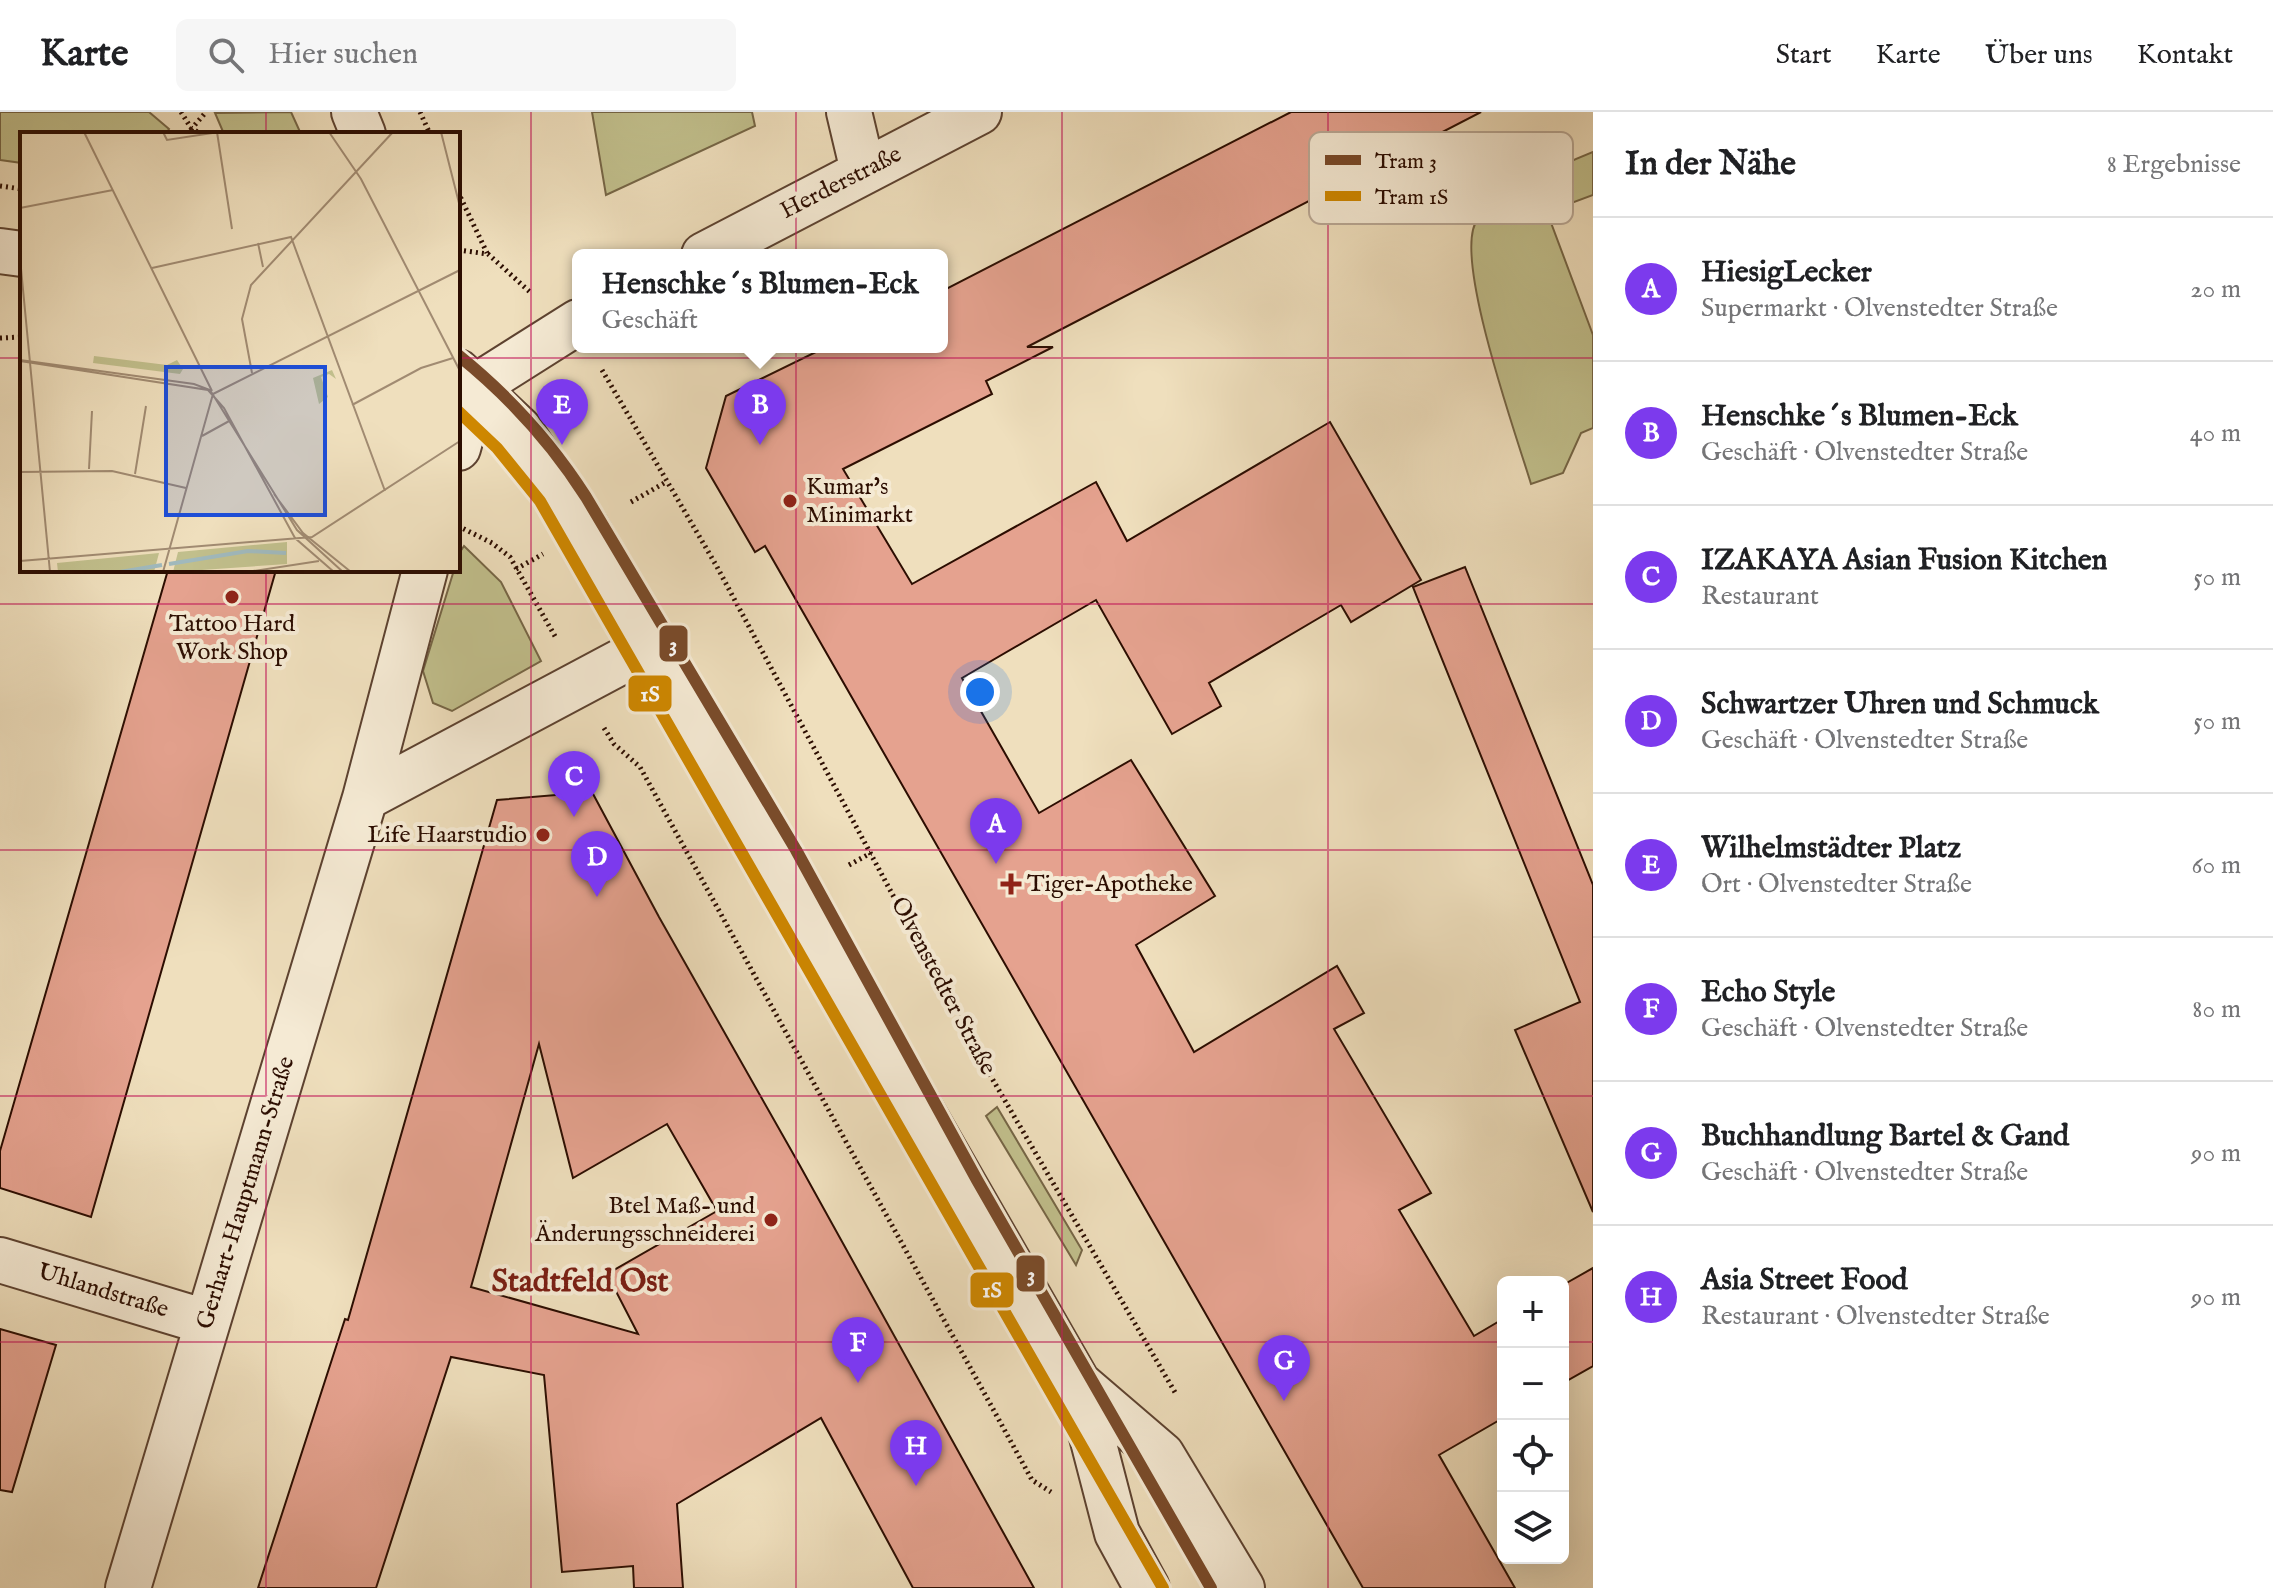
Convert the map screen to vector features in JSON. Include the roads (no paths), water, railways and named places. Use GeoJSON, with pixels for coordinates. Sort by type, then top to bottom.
{"type":"FeatureCollection","features":[{"type":"Feature","properties":{"kind":"street"},"geometry":{"type":"LineString","coordinates":[[354,112],[362,132]]}},
{"type":"Feature","properties":{"kind":"street"},"geometry":{"type":"LineString","coordinates":[[849,112],[863,171]]}},
{"type":"Feature","properties":{"kind":"street","name":"Herderstraße"},"geometry":{"type":"LineString","coordinates":[[715,249],[979,112]]}},
{"type":"Feature","properties":{"kind":"street"},"geometry":{"type":"LineString","coordinates":[[0,251],[20,254]]}},
{"type":"Feature","properties":{"kind":"street"},"geometry":{"type":"LineString","coordinates":[[466,379],[572,325]]}},
{"type":"Feature","properties":{"kind":"street"},"geometry":{"type":"LineString","coordinates":[[460,353],[466,379],[460,431]]}},
{"type":"Feature","properties":{"kind":"street"},"geometry":{"type":"LineString","coordinates":[[466,379],[505,414],[532,446],[586,527],[1078,1383],[1117,1533],[1147,1588]]}},
{"type":"Feature","properties":{"kind":"street","name":"Gerhart-Hauptmann-Straße"},"geometry":{"type":"LineString","coordinates":[[128,1588],[365,798],[424,572]]}},
{"type":"Feature","properties":{"kind":"street"},"geometry":{"type":"LineString","coordinates":[[365,798],[654,644]]}},
{"type":"Feature","properties":{"kind":"street","name":"Uhlandstraße"},"geometry":{"type":"LineString","coordinates":[[0,1260],[206,1322]]}},
{"type":"Feature","properties":{"kind":"street"},"geometry":{"type":"LineString","coordinates":[[1078,1383],[1162,1455],[1242,1588]]}},
{"type":"Feature","properties":{"kind":"tram line","name":"3"},"geometry":{"type":"LineString","coordinates":[[460,357],[528,421],[586,497],[796,850],[977,1180],[1211,1588]]}},
{"type":"Feature","properties":{"kind":"tram line","name":"1S"},"geometry":{"type":"LineString","coordinates":[[460,413],[497,448],[540,501],[1163,1588]]}},
{"type":"Feature","properties":{"kind":"place","name":"Wilhelmstädter Platz"},"geometry":{"type":"Point","coordinates":[562,445]}},
{"type":"Feature","properties":{"kind":"place","name":"Henschke´s Blumen-Eck"},"geometry":{"type":"Point","coordinates":[760,445]}},
{"type":"Feature","properties":{"kind":"place","name":"Kumar's Minimarkt"},"geometry":{"type":"Point","coordinates":[790,501]}},
{"type":"Feature","properties":{"kind":"place","name":"Tattoo Hard Work Shop"},"geometry":{"type":"Point","coordinates":[232,597]}},
{"type":"Feature","properties":{"kind":"place","name":"IZAKAYA Asian Fusion Kitchen"},"geometry":{"type":"Point","coordinates":[574,817]}},
{"type":"Feature","properties":{"kind":"place","name":"Life Haarstudio"},"geometry":{"type":"Point","coordinates":[543,835]}},
{"type":"Feature","properties":{"kind":"place","name":"HiesigLecker"},"geometry":{"type":"Point","coordinates":[996,864]}},
{"type":"Feature","properties":{"kind":"place","name":"Tiger-Apotheke"},"geometry":{"type":"Point","coordinates":[1011,884]}},
{"type":"Feature","properties":{"kind":"place","name":"Schwartzer Uhren und Schmuck"},"geometry":{"type":"Point","coordinates":[597,897]}},
{"type":"Feature","properties":{"kind":"place","name":"Btel Maß- und Änderungsschneiderei"},"geometry":{"type":"Point","coordinates":[771,1220]}},
{"type":"Feature","properties":{"kind":"place","name":"Echo Style"},"geometry":{"type":"Point","coordinates":[858,1383]}},
{"type":"Feature","properties":{"kind":"place","name":"Buchhandlung Bartel & Gand"},"geometry":{"type":"Point","coordinates":[1284,1401]}},
{"type":"Feature","properties":{"kind":"place","name":"Asia Street Food"},"geometry":{"type":"Point","coordinates":[916,1486]}},
{"type":"Feature","properties":{"kind":"district","name":"Stadtfeld Ost"},"geometry":{"type":"Point","coordinates":[580,1282]}}]}
